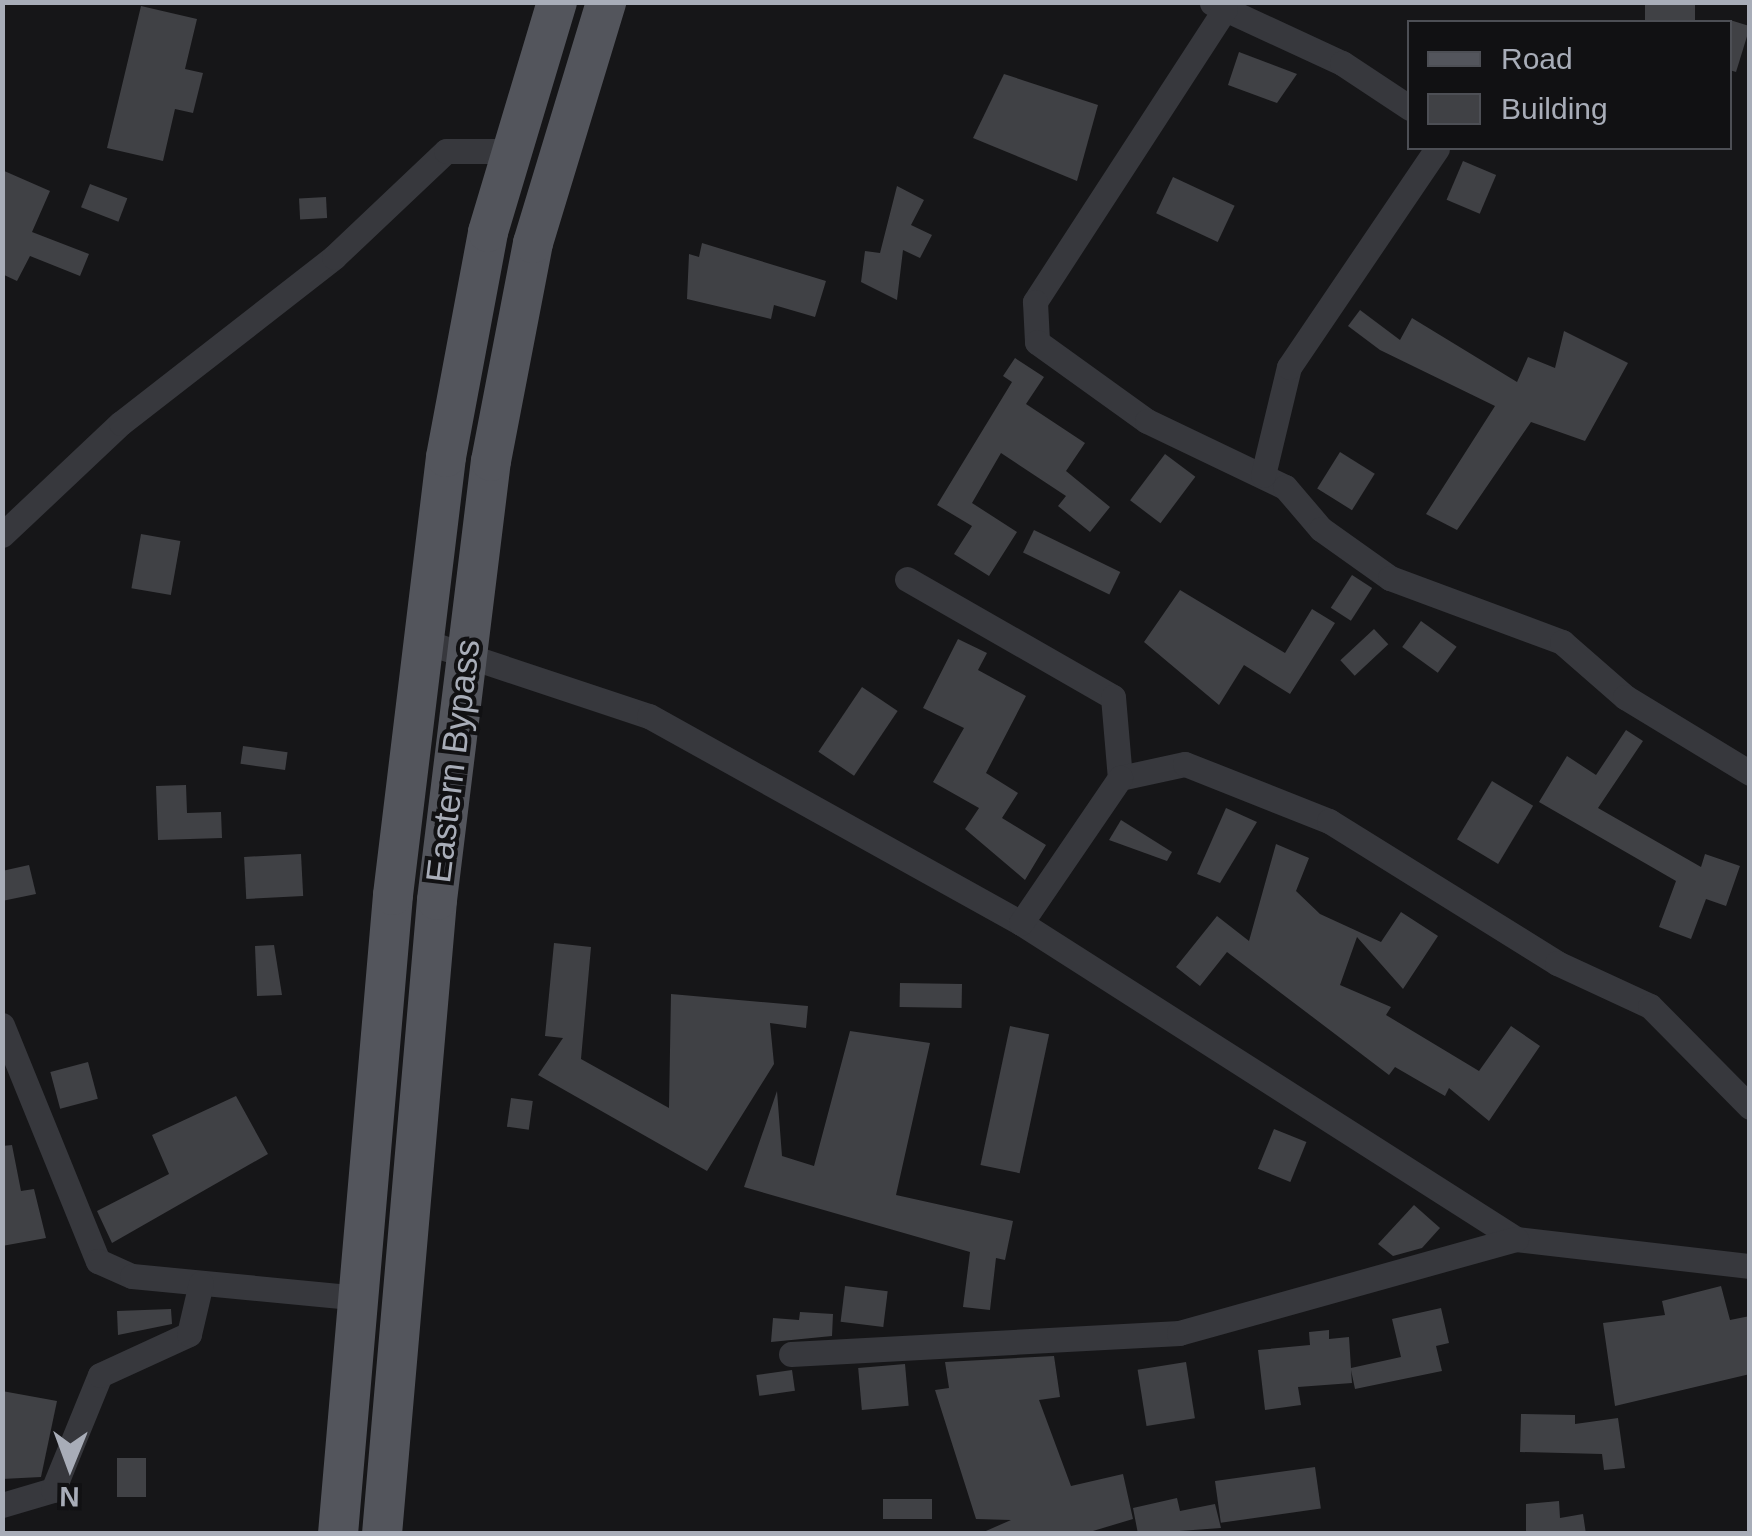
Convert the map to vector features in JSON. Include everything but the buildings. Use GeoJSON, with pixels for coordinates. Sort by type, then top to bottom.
{"type":"FeatureCollection","features":[{"type":"Feature","properties":{"kind":"main road","name":"Eastern Bypass"},"geometry":{"type":"LineString","coordinates":[[382,1534],[465,651],[533,243],[606,2]]}},
{"type":"Feature","properties":{"kind":"main road","name":"Eastern Bypass"},"geometry":{"type":"LineString","coordinates":[[338,1534],[423,642],[446,457],[509,150],[548,13]]}},
{"type":"Feature","properties":{"kind":"street"},"geometry":{"type":"LineString","coordinates":[[1407,106],[1342,64],[1218,6],[1035,302],[1032,331],[1087,386],[1263,475],[1390,578],[1562,642],[1625,697],[1750,773]]}},
{"type":"Feature","properties":{"kind":"street"},"geometry":{"type":"LineString","coordinates":[[2,535],[446,151],[509,150]]}},
{"type":"Feature","properties":{"kind":"street"},"geometry":{"type":"LineString","coordinates":[[1263,475],[1289,367],[1436,150]]}},
{"type":"Feature","properties":{"kind":"street"},"geometry":{"type":"LineString","coordinates":[[907,578],[1114,697],[1120,778],[1020,923]]}},
{"type":"Feature","properties":{"kind":"street"},"geometry":{"type":"LineString","coordinates":[[423,642],[465,651],[649,716],[1020,923],[1516,1239]]}},
{"type":"Feature","properties":{"kind":"street"},"geometry":{"type":"LineString","coordinates":[[1120,778],[1186,764],[1330,820],[1557,963],[1650,1006],[1750,1107]]}},
{"type":"Feature","properties":{"kind":"street"},"geometry":{"type":"LineString","coordinates":[[4,1031],[98,1261],[132,1276],[359,1298]]}},
{"type":"Feature","properties":{"kind":"street"},"geometry":{"type":"LineString","coordinates":[[790,1354],[1178,1333],[1516,1239],[1750,1266]]}},
{"type":"Feature","properties":{"kind":"street"},"geometry":{"type":"LineString","coordinates":[[2,1505],[53,1490],[100,1375],[189,1334],[202,1283]]}}]}
